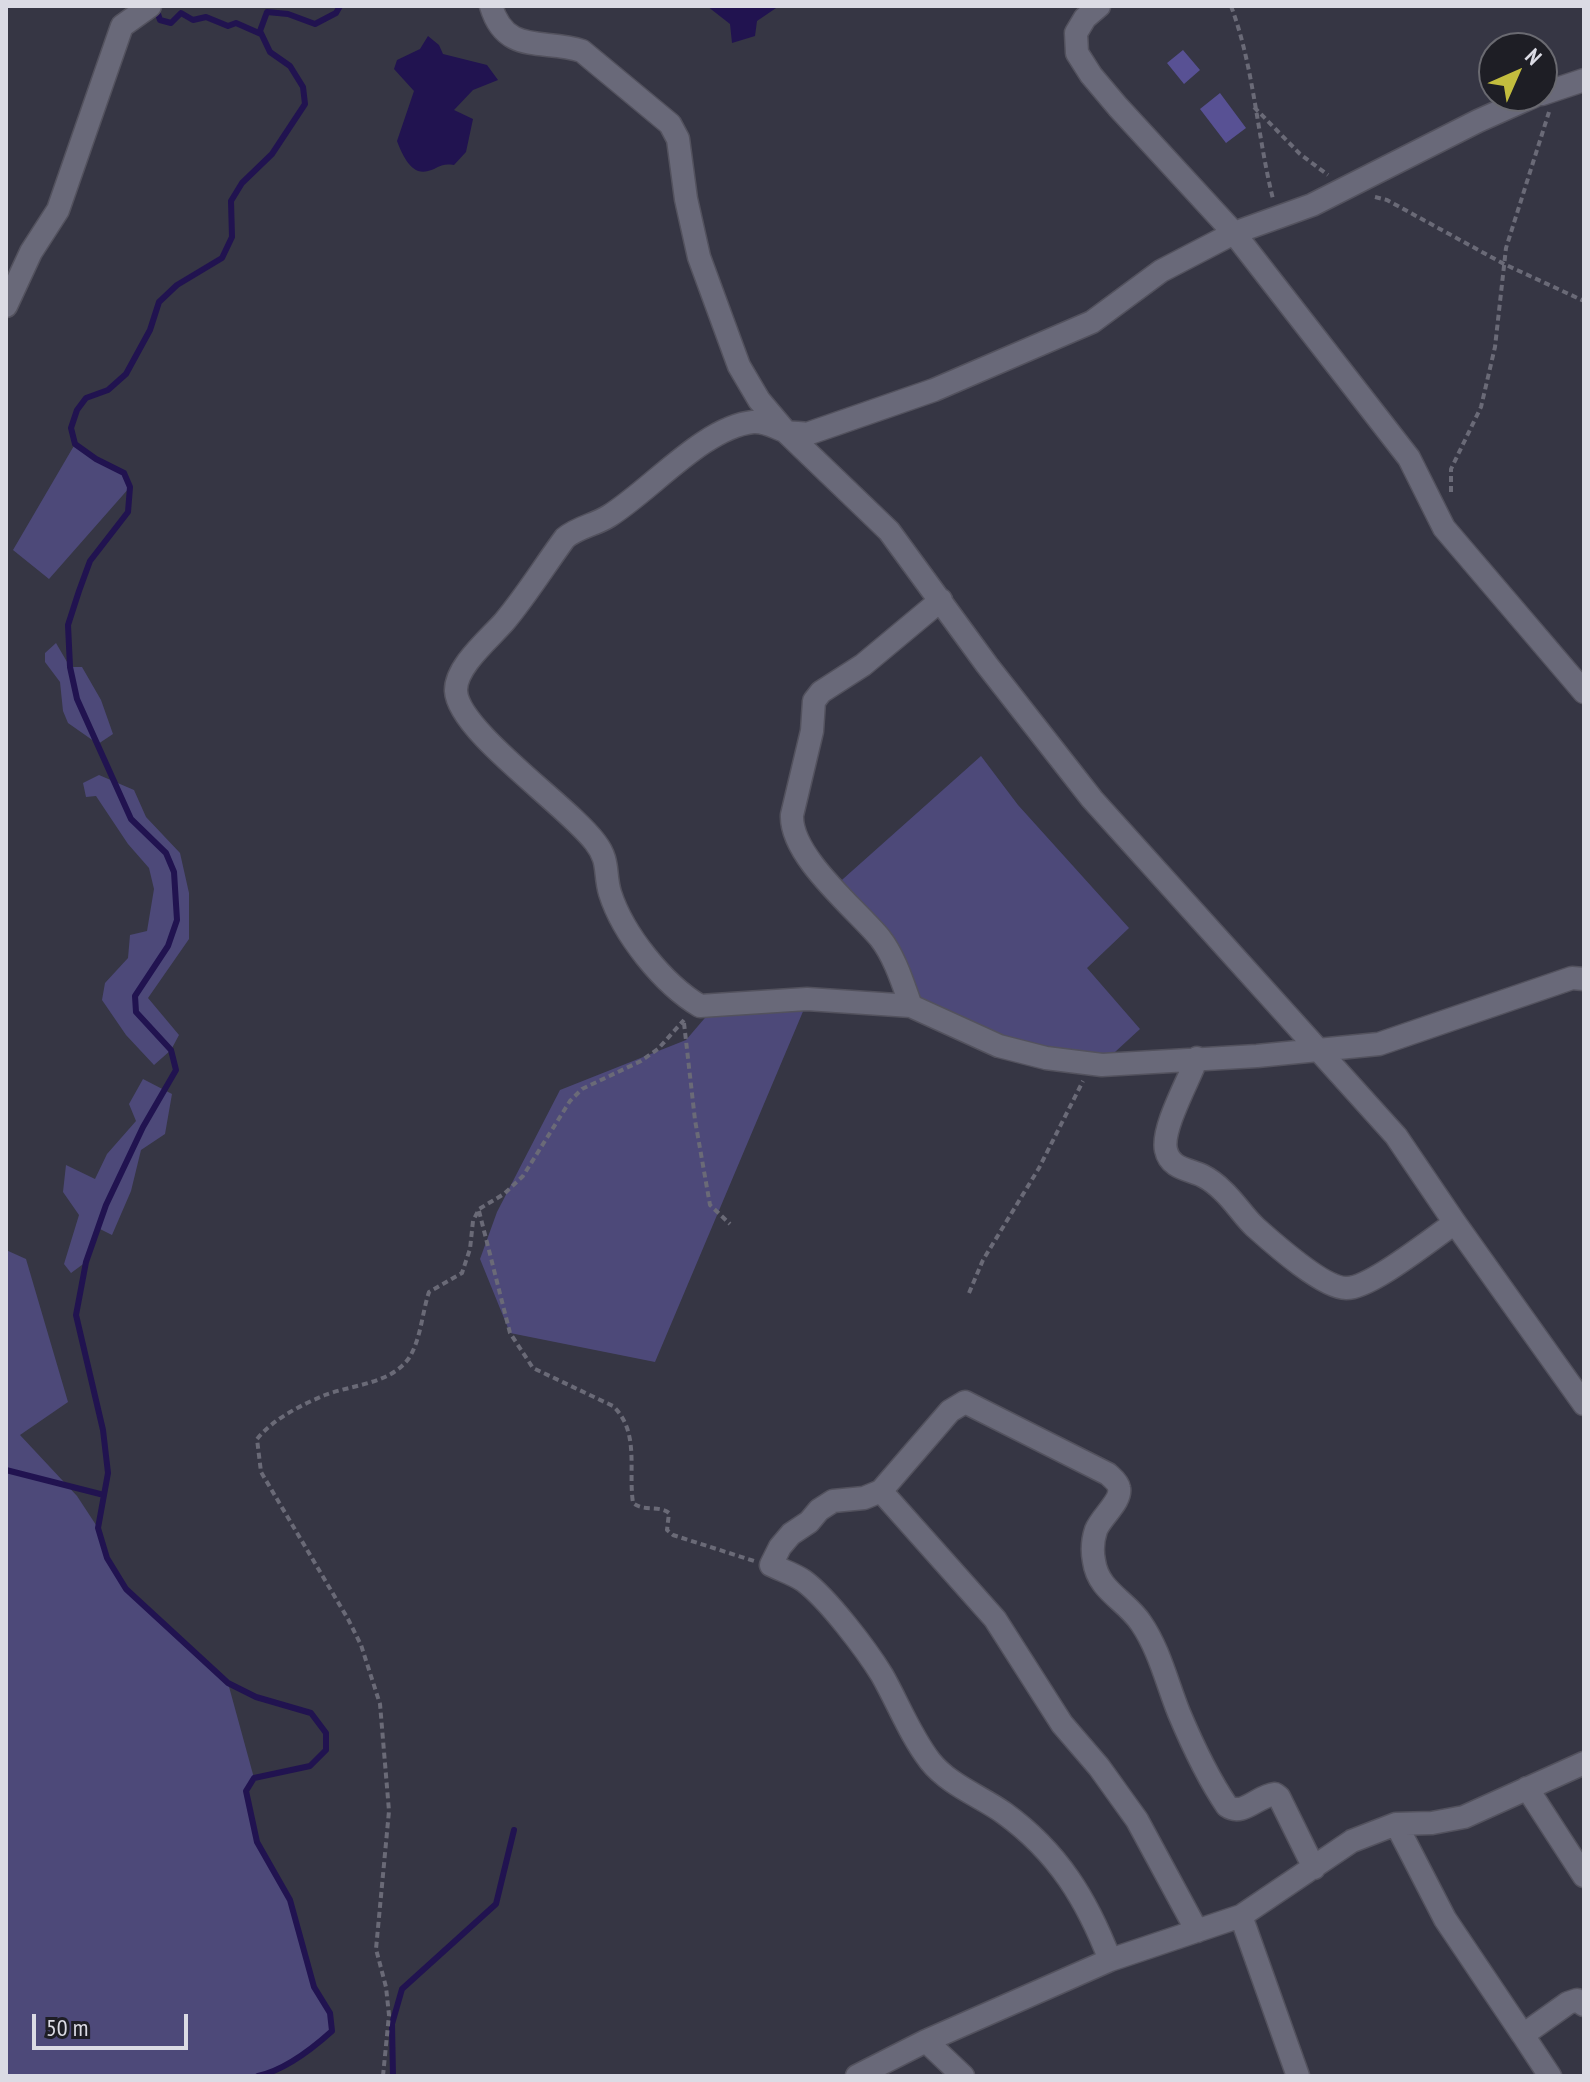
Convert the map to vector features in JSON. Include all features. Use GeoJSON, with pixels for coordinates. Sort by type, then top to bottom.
{"type":"FeatureCollection","features":[{"type":"Feature","properties":{"kind":"street"},"geometry":{"type":"LineString","coordinates":[[6,306],[31,252],[58,210],[122,26],[150,6]]}},
{"type":"Feature","properties":{"kind":"street"},"geometry":{"type":"LineString","coordinates":[[491,6],[494,17],[507,34],[521,43],[566,46],[582,51],[670,124],[678,139],[686,199],[699,257],[739,366],[759,400],[786,432],[889,531],[987,665],[1092,799],[1396,1136],[1584,1404]]}},
{"type":"Feature","properties":{"kind":"street"},"geometry":{"type":"LineString","coordinates":[[1099,6],[1085,18],[1076,33],[1077,53],[1091,75],[1234,233],[1409,458],[1444,528],[1584,692]]}},
{"type":"Feature","properties":{"kind":"street"},"geometry":{"type":"LineString","coordinates":[[1558,88],[1584,80]]}},
{"type":"Feature","properties":{"kind":"street"},"geometry":{"type":"LineString","coordinates":[[1499,112],[1312,205],[1234,233],[1161,271],[1092,322],[934,390],[807,434],[786,432],[764,422],[735,426],[678,462],[606,518],[573,531],[565,538],[504,621],[477,650],[456,687],[457,699],[490,745],[557,802],[595,841],[608,865],[609,891],[621,919],[646,957],[689,1000],[692,1013],[807,999],[911,1006],[999,1046],[1092,1065],[1257,1056],[1379,1044],[1572,978],[1584,979]]}},
{"type":"Feature","properties":{"kind":"street"},"geometry":{"type":"LineString","coordinates":[[911,1006],[882,941],[831,887],[796,839],[792,815],[812,731],[814,701],[821,692],[863,665],[941,600]]}},
{"type":"Feature","properties":{"kind":"street"},"geometry":{"type":"LineString","coordinates":[[1197,1058],[1169,1124],[1166,1154],[1186,1172],[1200,1174],[1213,1181],[1253,1225],[1315,1275],[1336,1287],[1349,1289],[1368,1283],[1455,1223]]}},
{"type":"Feature","properties":{"kind":"street"},"geometry":{"type":"LineString","coordinates":[[1110,1960],[1095,1921],[1075,1884],[1059,1865],[1006,1814],[937,1768],[919,1744],[880,1673],[844,1625],[802,1579],[771,1565],[791,1534],[809,1522],[819,1510],[833,1501],[864,1498],[881,1491],[950,1411],[965,1402],[1108,1474],[1119,1488],[1118,1497],[1104,1516],[1094,1541],[1094,1562],[1101,1581],[1112,1596],[1143,1625],[1180,1714],[1227,1806],[1242,1810],[1266,1795],[1275,1794],[1314,1868]]}},
{"type":"Feature","properties":{"kind":"street"},"geometry":{"type":"LineString","coordinates":[[881,1491],[995,1619],[1062,1724],[1099,1767],[1137,1820],[1197,1931]]}},
{"type":"Feature","properties":{"kind":"street"},"geometry":{"type":"LineString","coordinates":[[857,2076],[926,2041],[1110,1960],[1241,1916],[1352,1841],[1396,1824],[1432,1823],[1464,1817],[1584,1763]]}},
{"type":"Feature","properties":{"kind":"street"},"geometry":{"type":"LineString","coordinates":[[1527,1788],[1584,1876]]}},
{"type":"Feature","properties":{"kind":"street"},"geometry":{"type":"LineString","coordinates":[[1396,1824],[1445,1919],[1550,2076]]}},
{"type":"Feature","properties":{"kind":"street"},"geometry":{"type":"LineString","coordinates":[[1241,1916],[1298,2076]]}},
{"type":"Feature","properties":{"kind":"street"},"geometry":{"type":"LineString","coordinates":[[1523,2035],[1568,2003],[1577,2000],[1584,2005]]}},
{"type":"Feature","properties":{"kind":"street"},"geometry":{"type":"LineString","coordinates":[[926,2041],[963,2076]]}},
{"type":"Feature","properties":{"kind":"path"},"geometry":{"type":"LineString","coordinates":[[1231,6],[1277,216]]}},
{"type":"Feature","properties":{"kind":"path"},"geometry":{"type":"LineString","coordinates":[[1254,107],[1300,154],[1346,189],[1387,200],[1504,264],[1584,301]]}},
{"type":"Feature","properties":{"kind":"path"},"geometry":{"type":"LineString","coordinates":[[1451,498],[1451,469],[1481,407],[1495,347],[1506,248],[1549,112]]}},
{"type":"Feature","properties":{"kind":"path"},"geometry":{"type":"LineString","coordinates":[[383,2076],[389,2015],[386,1987],[376,1949],[389,1811],[380,1704],[361,1645],[348,1619],[261,1472],[257,1439],[266,1428],[302,1407],[324,1396],[379,1379],[407,1360],[414,1348],[429,1292],[462,1273],[470,1249],[473,1221],[479,1209],[504,1194],[523,1176],[554,1123],[582,1089],[641,1061],[658,1049],[692,1013]]}},
{"type":"Feature","properties":{"kind":"path"},"geometry":{"type":"LineString","coordinates":[[692,1013],[695,1120],[710,1205],[730,1224]]}},
{"type":"Feature","properties":{"kind":"path"},"geometry":{"type":"LineString","coordinates":[[969,1293],[983,1260],[1039,1168],[1092,1065]]}},
{"type":"Feature","properties":{"kind":"path"},"geometry":{"type":"LineString","coordinates":[[479,1209],[510,1333],[533,1368],[613,1406],[621,1414],[631,1437],[633,1503],[641,1508],[666,1510],[669,1513],[667,1530],[673,1535],[771,1565]]}},
{"type":"Feature","properties":{"kind":"shaded area"},"geometry":{"type":"Polygon","coordinates":[[[707,6],[779,6],[757,21],[755,36],[732,43],[730,24],[707,6]]]}},
{"type":"Feature","properties":{"kind":"shaded area"},"geometry":{"type":"Polygon","coordinates":[[[428,36],[439,45],[443,54],[487,65],[498,80],[473,90],[454,110],[473,119],[466,152],[454,165],[442,165],[422,172],[408,163],[397,141],[414,91],[394,69],[397,60],[420,49],[428,36]]]}},
{"type":"Feature","properties":{"kind":"shaded area"},"geometry":{"type":"Polygon","coordinates":[[[75,444],[124,473],[130,487],[49,579],[13,550],[75,444]]]}},
{"type":"Feature","properties":{"kind":"shaded area"},"geometry":{"type":"Polygon","coordinates":[[[56,643],[70,667],[82,667],[101,700],[113,734],[98,744],[68,723],[63,711],[60,682],[45,662],[45,653],[56,643]]]}},
{"type":"Feature","properties":{"kind":"shaded area"},"geometry":{"type":"Polygon","coordinates":[[[981,756],[1018,805],[1129,928],[1087,968],[1140,1029],[1102,1064],[1003,1046],[921,1012],[834,887],[981,756]]]}},
{"type":"Feature","properties":{"kind":"shaded area"},"geometry":{"type":"Polygon","coordinates":[[[99,775],[134,790],[146,817],[180,853],[189,893],[189,939],[148,998],[179,1035],[171,1050],[154,1065],[126,1035],[102,1000],[105,983],[128,958],[130,935],[147,931],[154,889],[149,868],[128,844],[96,796],[86,797],[83,783],[99,775]]]}},
{"type":"Feature","properties":{"kind":"shaded area"},"geometry":{"type":"Polygon","coordinates":[[[807,1002],[655,1362],[510,1333],[480,1259],[497,1212],[560,1090],[686,1040],[710,1012],[807,1002]]]}},
{"type":"Feature","properties":{"kind":"shaded area"},"geometry":{"type":"Polygon","coordinates":[[[143,1079],[172,1094],[165,1134],[141,1150],[131,1191],[112,1235],[98,1228],[86,1262],[71,1273],[64,1264],[79,1215],[63,1192],[66,1165],[95,1179],[107,1154],[136,1121],[129,1104],[143,1079]]]}},
{"type":"Feature","properties":{"kind":"shaded area"},"geometry":{"type":"Polygon","coordinates":[[[6,1250],[26,1259],[68,1402],[20,1435],[77,1496],[98,1528],[107,1558],[126,1589],[228,1683],[254,1778],[246,1792],[257,1842],[290,1900],[314,1987],[330,2013],[332,2031],[298,2058],[268,2073],[258,2076],[6,2076],[6,1250]]]}},
{"type":"Feature","properties":{"kind":"building"},"geometry":{"type":"Polygon","coordinates":[[[1183,50],[1200,70],[1184,84],[1167,63],[1183,50]]]}},
{"type":"Feature","properties":{"kind":"building"},"geometry":{"type":"Polygon","coordinates":[[[1220,93],[1246,128],[1226,143],[1200,109],[1220,93]]]}},
{"type":"Feature","properties":{"kind":"waterway"},"geometry":{"type":"LineString","coordinates":[[258,2076],[288,2064],[332,2031],[330,2013],[314,1987],[290,1900],[257,1842],[246,1791],[254,1778],[310,1766],[326,1750],[326,1733],[311,1713],[256,1697],[228,1683],[126,1589],[107,1558],[98,1528],[108,1473],[103,1430],[76,1315],[86,1262],[106,1205],[143,1127],[176,1070],[171,1050],[136,1012],[135,996],[168,946],[177,920],[174,872],[166,853],[131,819],[77,699],[70,667],[68,625],[79,591],[90,561],[128,512],[130,487],[124,473],[75,444],[71,428],[77,410],[86,398],[108,390],[126,374],[150,330],[159,302],[177,285],[222,258],[232,237],[231,201],[242,183],[272,154],[305,104],[303,87],[290,66],[270,52],[260,31],[267,12],[288,14],[315,24],[336,13],[340,6]]}},
{"type":"Feature","properties":{"kind":"waterway"},"geometry":{"type":"LineString","coordinates":[[156,8],[160,20],[171,23],[181,13],[193,20],[206,17],[228,26],[236,23],[261,34]]}},
{"type":"Feature","properties":{"kind":"waterway"},"geometry":{"type":"LineString","coordinates":[[6,1470],[104,1495]]}},
{"type":"Feature","properties":{"kind":"waterway"},"geometry":{"type":"LineString","coordinates":[[393,2076],[392,2024],[402,1989],[496,1904],[514,1830]]}}]}
